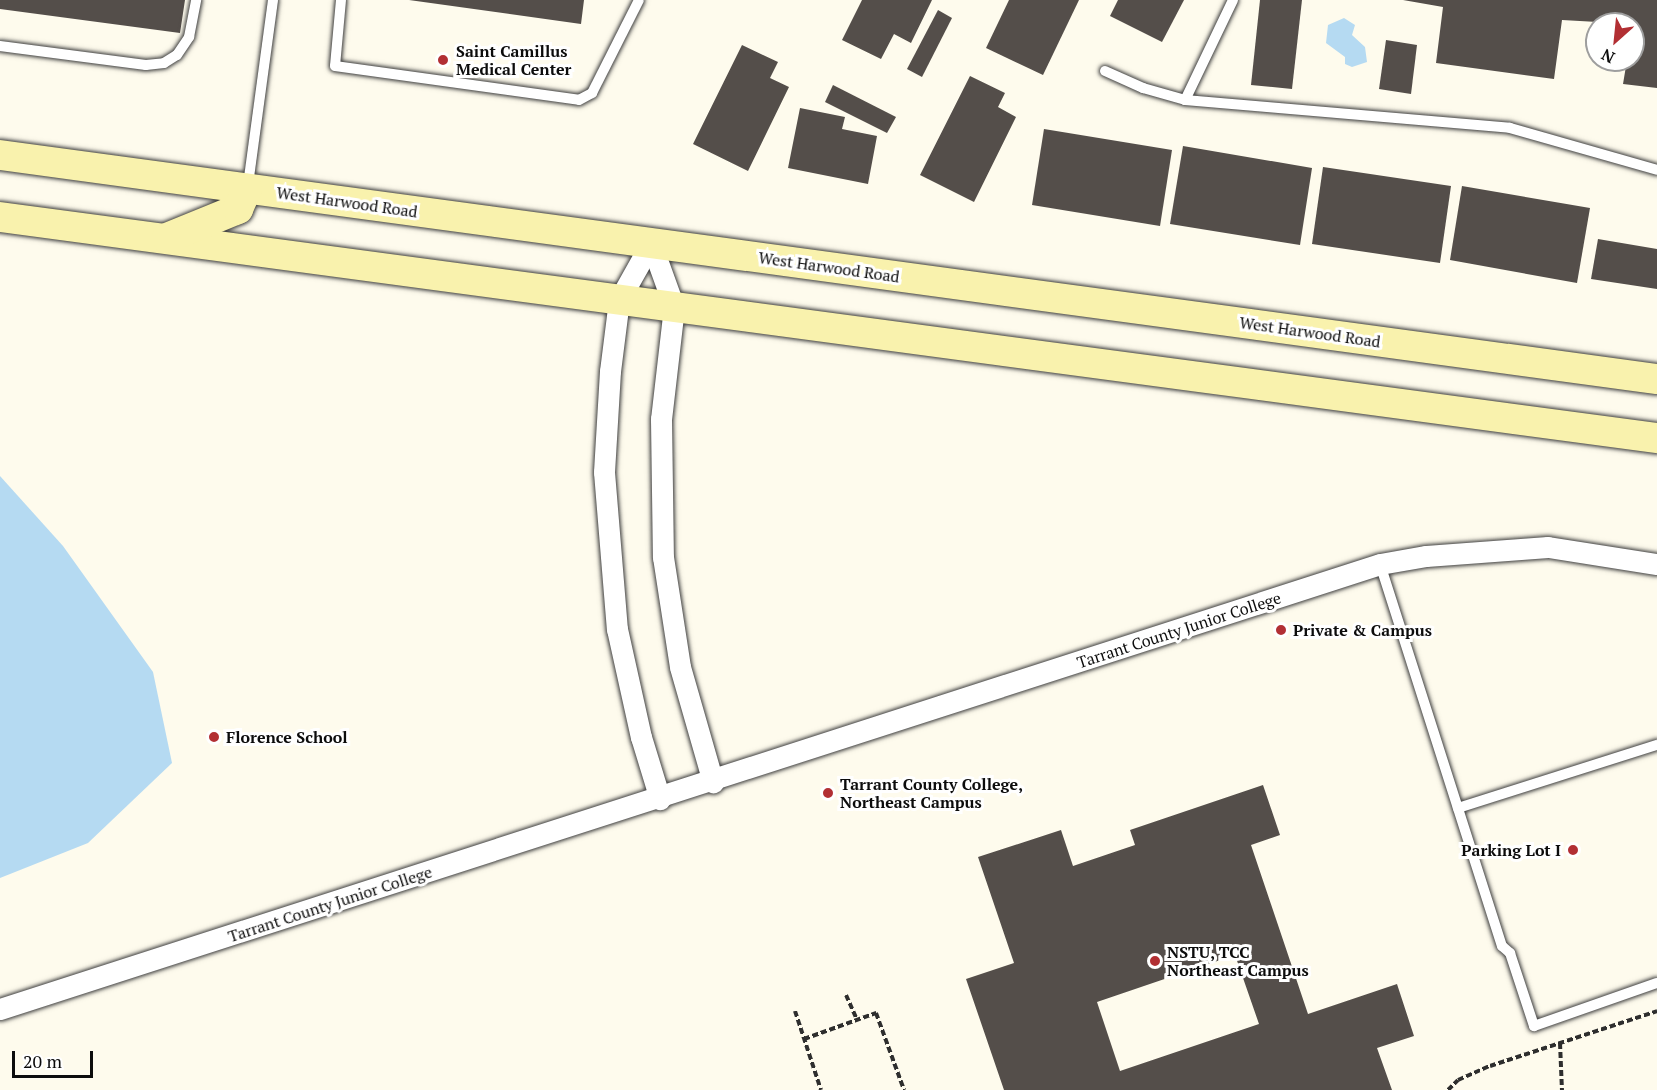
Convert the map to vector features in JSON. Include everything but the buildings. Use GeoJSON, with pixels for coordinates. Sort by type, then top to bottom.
{"type":"FeatureCollection","features":[{"type":"Feature","properties":{"kind":"main road","name":"West Harwood Road"},"geometry":{"type":"LineString","coordinates":[[0,155],[1657,379]]}},
{"type":"Feature","properties":{"kind":"main road"},"geometry":{"type":"LineString","coordinates":[[166,238],[238,209],[247,189]]}},
{"type":"Feature","properties":{"kind":"main road"},"geometry":{"type":"LineString","coordinates":[[0,217],[1657,438]]}},
{"type":"Feature","properties":{"kind":"street"},"geometry":{"type":"LineString","coordinates":[[651,243],[619,300],[606,422],[609,573],[627,684],[660,799]]}},
{"type":"Feature","properties":{"kind":"street"},"geometry":{"type":"LineString","coordinates":[[651,243],[674,307],[661,419],[663,557],[680,667],[713,782]]}},
{"type":"Feature","properties":{"kind":"street","name":"Tarrant County Junior College"},"geometry":{"type":"LineString","coordinates":[[0,1009],[713,782],[1380,564],[1426,556],[1548,547],[1657,564]]}},
{"type":"Feature","properties":{"kind":"lane"},"geometry":{"type":"LineString","coordinates":[[0,46],[146,65],[164,63],[177,55],[189,37],[196,0]]}},
{"type":"Feature","properties":{"kind":"lane"},"geometry":{"type":"LineString","coordinates":[[247,189],[273,0]]}},
{"type":"Feature","properties":{"kind":"lane"},"geometry":{"type":"LineString","coordinates":[[342,0],[335,66],[579,100],[592,93],[639,0]]}},
{"type":"Feature","properties":{"kind":"lane"},"geometry":{"type":"LineString","coordinates":[[1185,100],[1233,0]]}},
{"type":"Feature","properties":{"kind":"lane"},"geometry":{"type":"LineString","coordinates":[[1105,70],[1143,88],[1185,100],[1510,128],[1657,170]]}},
{"type":"Feature","properties":{"kind":"lane"},"geometry":{"type":"LineString","coordinates":[[1380,564],[1502,946],[1510,953],[1534,1026],[1657,983]]}},
{"type":"Feature","properties":{"kind":"lane"},"geometry":{"type":"LineString","coordinates":[[1458,808],[1657,745]]}},
{"type":"Feature","properties":{"kind":"path"},"geometry":{"type":"LineString","coordinates":[[846,995],[857,1020]]}},
{"type":"Feature","properties":{"kind":"path"},"geometry":{"type":"LineString","coordinates":[[795,1011],[821,1090]]}},
{"type":"Feature","properties":{"kind":"path"},"geometry":{"type":"LineString","coordinates":[[1448,1090],[1458,1080],[1490,1066],[1657,1011]]}},
{"type":"Feature","properties":{"kind":"path"},"geometry":{"type":"LineString","coordinates":[[804,1039],[876,1013],[904,1090]]}},
{"type":"Feature","properties":{"kind":"path"},"geometry":{"type":"LineString","coordinates":[[1560,1043],[1562,1090]]}},
{"type":"Feature","properties":{"kind":"water"},"geometry":{"type":"Polygon","coordinates":[[[1344,18],[1355,25],[1352,35],[1365,47],[1367,62],[1352,67],[1345,64],[1345,57],[1326,43],[1328,25],[1344,18]]]}},
{"type":"Feature","properties":{"kind":"water"},"geometry":{"type":"Polygon","coordinates":[[[0,476],[63,546],[153,672],[172,763],[88,843],[0,878],[0,476]]]}},
{"type":"Feature","properties":{"kind":"place","name":"Saint Camillus Medical Center"},"geometry":{"type":"Point","coordinates":[443,60]}},
{"type":"Feature","properties":{"kind":"place","name":"Private & Campus"},"geometry":{"type":"Point","coordinates":[1281,630]}},
{"type":"Feature","properties":{"kind":"place","name":"Florence School"},"geometry":{"type":"Point","coordinates":[214,737]}},
{"type":"Feature","properties":{"kind":"place","name":"Tarrant County College, Northeast Campus"},"geometry":{"type":"Point","coordinates":[828,793]}},
{"type":"Feature","properties":{"kind":"place","name":"Parking Lot I"},"geometry":{"type":"Point","coordinates":[1573,850]}},
{"type":"Feature","properties":{"kind":"place","name":"NSTU, TCC Northeast Campus"},"geometry":{"type":"Point","coordinates":[1155,961]}}]}
